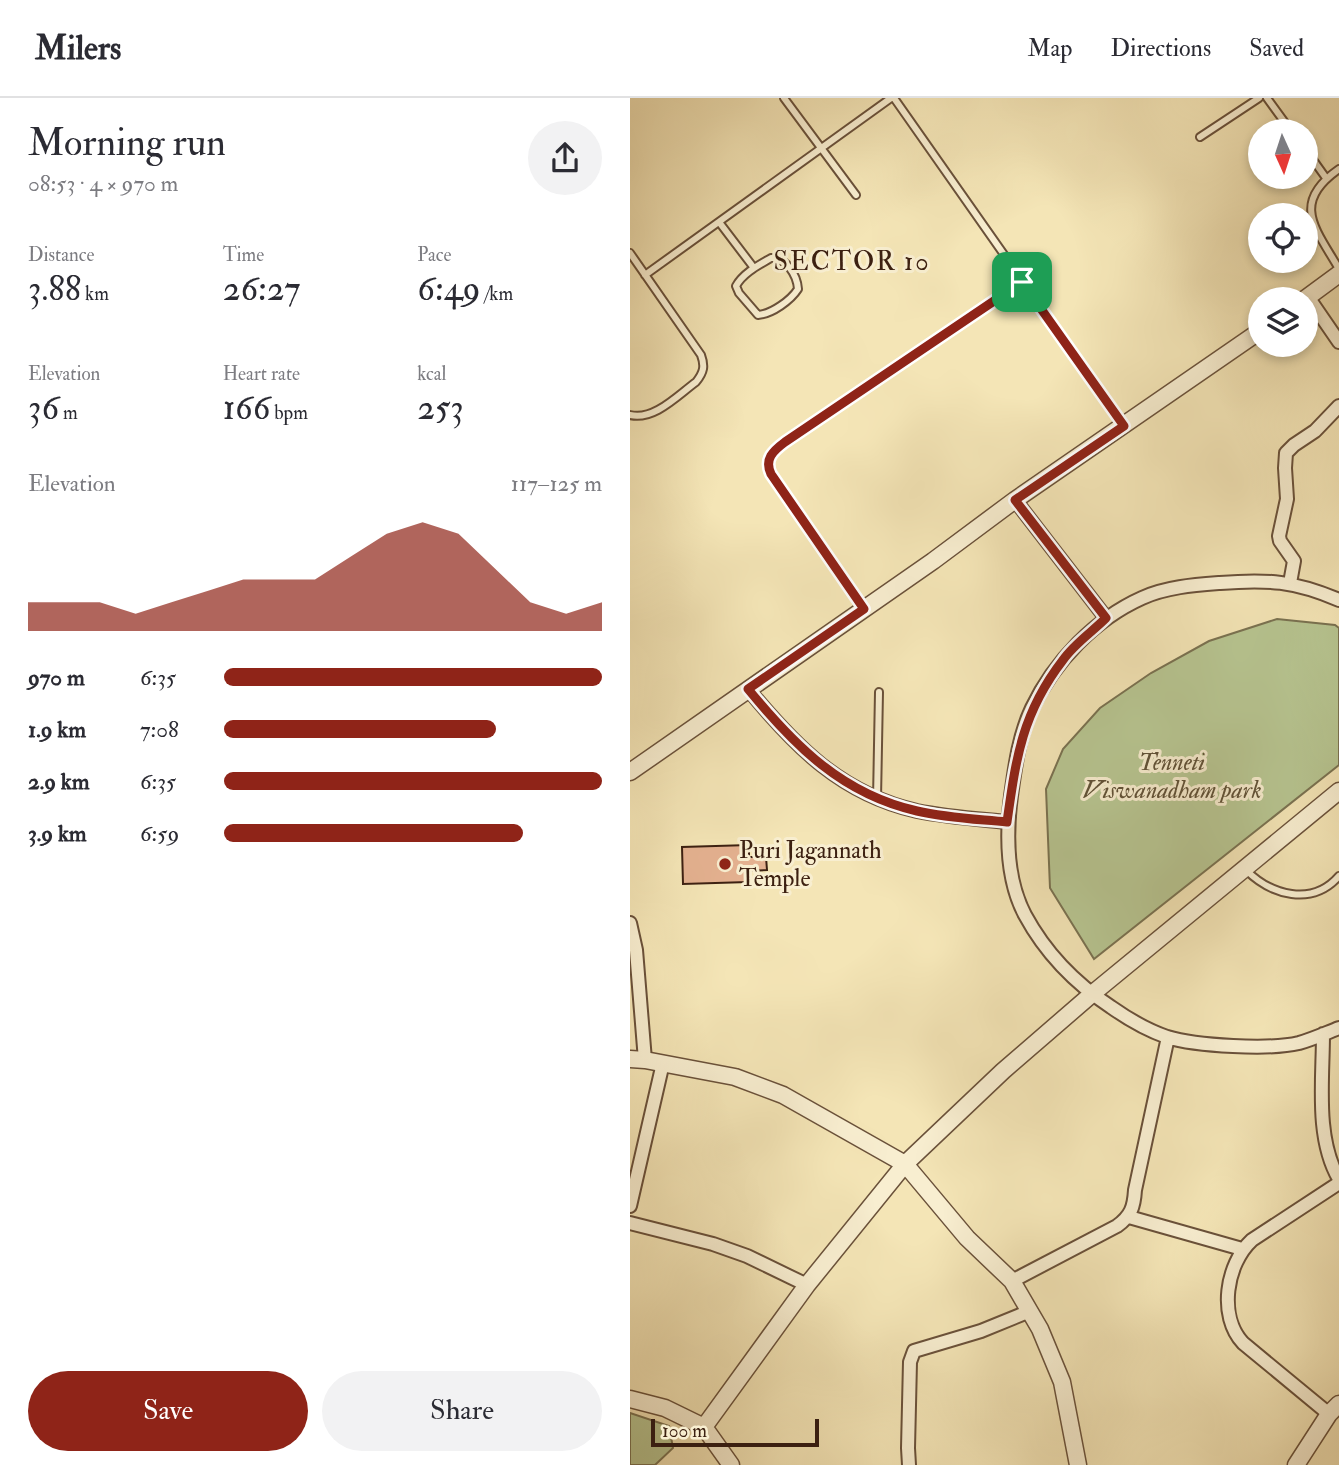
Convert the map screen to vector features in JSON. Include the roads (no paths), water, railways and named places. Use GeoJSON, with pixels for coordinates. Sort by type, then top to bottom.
{"type":"FeatureCollection","features":[{"type":"Feature","properties":{"kind":"street"},"geometry":{"type":"LineString","coordinates":[[1318,289],[1339,272]]}},
{"type":"Feature","properties":{"kind":"street"},"geometry":{"type":"LineString","coordinates":[[1318,313],[1339,342]]}},
{"type":"Feature","properties":{"kind":"street"},"geometry":{"type":"LineString","coordinates":[[630,772],[1248,339]]}},
{"type":"Feature","properties":{"kind":"street"},"geometry":{"type":"LineString","coordinates":[[1290,583],[1294,561],[1279,536],[1287,499],[1285,458],[1294,444],[1315,431],[1339,406]]}},
{"type":"Feature","properties":{"kind":"street"},"geometry":{"type":"LineString","coordinates":[[1015,500],[1106,618]]}},
{"type":"Feature","properties":{"kind":"street"},"geometry":{"type":"LineString","coordinates":[[1339,600],[1290,583],[1259,579],[1188,586],[1143,597],[1106,618],[1063,658],[1032,709],[1016,757],[1007,822],[1008,862],[1024,913],[1048,951],[1092,994],[1128,1020],[1168,1037],[1238,1047],[1297,1043],[1339,1028]]}},
{"type":"Feature","properties":{"kind":"street"},"geometry":{"type":"LineString","coordinates":[[748,689],[787,736],[812,758],[842,781],[877,799],[917,811],[1007,822]]}},
{"type":"Feature","properties":{"kind":"street"},"geometry":{"type":"LineString","coordinates":[[704,1427],[807,1284],[905,1164],[975,1097],[1092,994],[1339,791]]}},
{"type":"Feature","properties":{"kind":"street"},"geometry":{"type":"LineString","coordinates":[[630,923],[636,950],[638,1059],[735,1077],[783,1095],[905,1164],[967,1238],[1012,1281],[1030,1311],[1062,1382],[1078,1465]]}},
{"type":"Feature","properties":{"kind":"street"},"geometry":{"type":"LineString","coordinates":[[1296,1465],[1334,1409],[1243,1343],[1234,1333],[1229,1321],[1228,1304],[1237,1260],[1242,1249],[1339,1181],[1323,1136],[1323,1034]]}},
{"type":"Feature","properties":{"kind":"street"},"geometry":{"type":"LineString","coordinates":[[1012,1281],[1117,1226],[1129,1217],[1134,1205],[1168,1037]]}},
{"type":"Feature","properties":{"kind":"street"},"geometry":{"type":"LineString","coordinates":[[630,1206],[663,1063]]}},
{"type":"Feature","properties":{"kind":"street"},"geometry":{"type":"LineString","coordinates":[[1129,1217],[1242,1249]]}},
{"type":"Feature","properties":{"kind":"street"},"geometry":{"type":"LineString","coordinates":[[630,1223],[713,1244],[747,1256],[807,1284]]}},
{"type":"Feature","properties":{"kind":"street"},"geometry":{"type":"LineString","coordinates":[[907,1465],[910,1362],[914,1352],[981,1331],[1030,1311]]}},
{"type":"Feature","properties":{"kind":"street"},"geometry":{"type":"LineString","coordinates":[[630,1399],[665,1408],[704,1427],[730,1465]]}},
{"type":"Feature","properties":{"kind":"lane"},"geometry":{"type":"LineString","coordinates":[[784,98],[856,195]]}},
{"type":"Feature","properties":{"kind":"lane"},"geometry":{"type":"LineString","coordinates":[[645,275],[893,98],[1124,426]]}},
{"type":"Feature","properties":{"kind":"lane"},"geometry":{"type":"LineString","coordinates":[[1200,137],[1259,98]]}},
{"type":"Feature","properties":{"kind":"lane"},"geometry":{"type":"LineString","coordinates":[[1267,98],[1282,119]]}},
{"type":"Feature","properties":{"kind":"lane"},"geometry":{"type":"LineString","coordinates":[[1318,167],[1326,178]]}},
{"type":"Feature","properties":{"kind":"lane"},"geometry":{"type":"LineString","coordinates":[[1339,169],[1320,183],[1314,194],[1311,216],[1339,272]]}},
{"type":"Feature","properties":{"kind":"lane"},"geometry":{"type":"LineString","coordinates":[[719,222],[754,268]]}},
{"type":"Feature","properties":{"kind":"lane"},"geometry":{"type":"LineString","coordinates":[[630,253],[701,355],[704,368],[696,382],[650,415],[630,415]]}},
{"type":"Feature","properties":{"kind":"lane"},"geometry":{"type":"LineString","coordinates":[[771,258],[780,258],[797,280],[796,293],[766,314],[755,314],[736,286],[739,280],[754,268],[771,258]]}},
{"type":"Feature","properties":{"kind":"lane"},"geometry":{"type":"LineString","coordinates":[[864,609],[771,474],[768,462],[771,455],[785,442],[1022,282]]}},
{"type":"Feature","properties":{"kind":"lane"},"geometry":{"type":"LineString","coordinates":[[877,799],[879,692]]}},
{"type":"Feature","properties":{"kind":"lane"},"geometry":{"type":"LineString","coordinates":[[1245,869],[1259,883],[1287,894],[1304,894],[1319,890],[1339,876]]}},
{"type":"Feature","properties":{"kind":"place","name":"Puri Jagannath Temple"},"geometry":{"type":"Point","coordinates":[725,864]}},
{"type":"Feature","properties":{"kind":"district","name":"SECTOR 10"},"geometry":{"type":"Point","coordinates":[852,262]}},
{"type":"Feature","properties":{"kind":"park label","name":"Tenneti Viswanadham park"},"geometry":{"type":"Point","coordinates":[1172,776]}}]}
